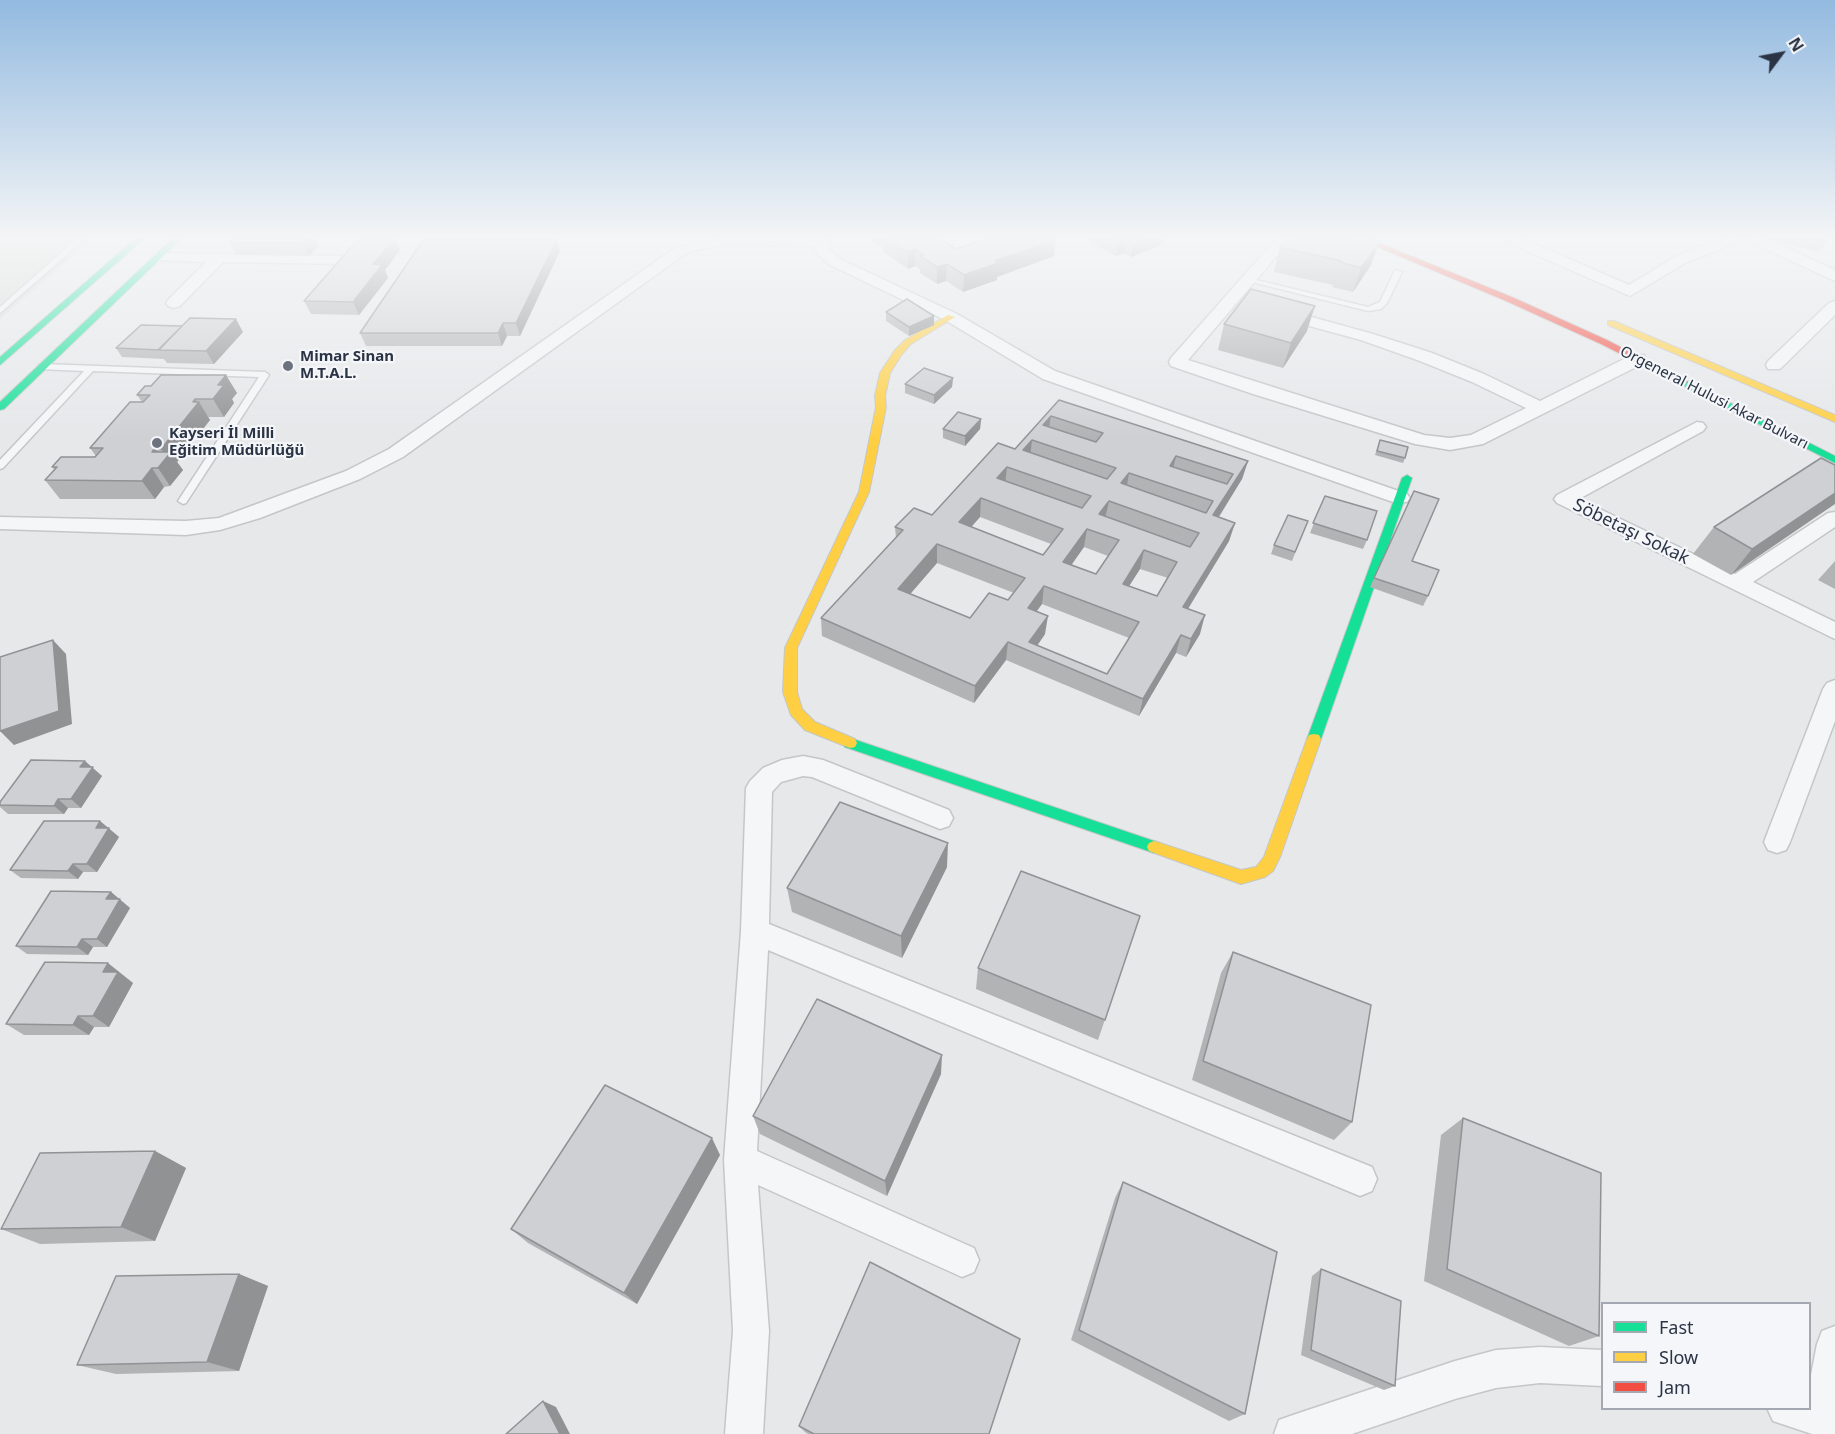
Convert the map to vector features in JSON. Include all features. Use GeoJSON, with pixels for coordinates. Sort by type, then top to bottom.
{"type":"FeatureCollection","features":[{"type":"Feature","properties":{"kind":"main road"},"geometry":{"type":"LineString","coordinates":[[0,346],[48,305]]}},
{"type":"Feature","properties":{"kind":"main road"},"geometry":{"type":"LineString","coordinates":[[0,362],[65,305]]}},
{"type":"Feature","properties":{"kind":"main road"},"geometry":{"type":"LineString","coordinates":[[0,407],[108,305]]}},
{"type":"Feature","properties":{"kind":"main road","name":"Orgeneral Hulusi Akar Bulvarı"},"geometry":{"type":"LineString","coordinates":[[1522,305],[1638,359],[1835,460]]}},
{"type":"Feature","properties":{"kind":"main road"},"geometry":{"type":"LineString","coordinates":[[951,317],[928,328],[908,342],[898,352],[885,373],[881,384],[881,407],[864,492],[791,648],[792,702],[803,720],[818,731],[1241,877],[1251,876],[1268,866],[1272,858],[1407,478]]}},
{"type":"Feature","properties":{"kind":"main road","name":"Orgeneral Hulusi Akar Bulvarı"},"geometry":{"type":"LineString","coordinates":[[1597,317],[1835,419]]}},
{"type":"Feature","properties":{"kind":"street"},"geometry":{"type":"LineString","coordinates":[[0,523],[186,528],[220,524],[253,514],[353,476],[405,448],[605,305]]}},
{"type":"Feature","properties":{"kind":"street"},"geometry":{"type":"LineString","coordinates":[[926,305],[951,317],[1049,375],[1400,498]]}},
{"type":"Feature","properties":{"kind":"street"},"geometry":{"type":"LineString","coordinates":[[1227,305],[1177,362],[1259,390],[1441,443],[1460,444],[1476,440],[1638,359]]}},
{"type":"Feature","properties":{"kind":"street"},"geometry":{"type":"LineString","coordinates":[[1245,305],[1367,337],[1425,357],[1478,378],[1540,408]]}},
{"type":"Feature","properties":{"kind":"street"},"geometry":{"type":"LineString","coordinates":[[1774,365],[1835,306]]}},
{"type":"Feature","properties":{"kind":"street","name":"Söbetaşı Sokak"},"geometry":{"type":"LineString","coordinates":[[1696,427],[1564,499],[1835,631]]}},
{"type":"Feature","properties":{"kind":"street"},"geometry":{"type":"LineString","coordinates":[[1736,583],[1835,518]]}},
{"type":"Feature","properties":{"kind":"street"},"geometry":{"type":"LineString","coordinates":[[1778,842],[1835,689]]}},
{"type":"Feature","properties":{"kind":"street"},"geometry":{"type":"LineString","coordinates":[[744,1434],[751,1331],[740,1160],[755,930],[759,788],[772,775],[792,767],[814,767],[940,818]]}},
{"type":"Feature","properties":{"kind":"street"},"geometry":{"type":"LineString","coordinates":[[755,930],[1360,1179]]}},
{"type":"Feature","properties":{"kind":"street"},"geometry":{"type":"LineString","coordinates":[[740,1160],[962,1260]]}},
{"type":"Feature","properties":{"kind":"street"},"geometry":{"type":"LineString","coordinates":[[1794,1410],[1828,1419],[1835,1344]]}},
{"type":"Feature","properties":{"kind":"street"},"geometry":{"type":"LineString","coordinates":[[1293,1434],[1416,1395],[1455,1380],[1496,1370],[1540,1365],[1601,1368]]}},
{"type":"Feature","properties":{"kind":"lane"},"geometry":{"type":"LineString","coordinates":[[1351,305],[1368,309],[1381,305]]}},
{"type":"Feature","properties":{"kind":"lane"},"geometry":{"type":"LineString","coordinates":[[42,367],[265,375],[183,501]]}},
{"type":"Feature","properties":{"kind":"lane"},"geometry":{"type":"LineString","coordinates":[[0,466],[91,369]]}},
{"type":"Feature","properties":{"kind":"shaded area"},"geometry":{"type":"Polygon","coordinates":[[[0,305],[16,305],[0,319],[0,305]]]}},
{"type":"Feature","properties":{"kind":"building"},"geometry":{"type":"Polygon","coordinates":[[[379,305],[525,305],[516,323],[503,323],[498,333],[360,333],[379,305]]]}},
{"type":"Feature","properties":{"kind":"building"},"geometry":{"type":"Polygon","coordinates":[[[897,305],[916,305],[934,316],[909,327],[886,312],[897,305]]]}},
{"type":"Feature","properties":{"kind":"building"},"geometry":{"type":"Polygon","coordinates":[[[1239,305],[1315,306],[1291,343],[1224,324],[1239,305]]]}},
{"type":"Feature","properties":{"kind":"building"},"geometry":{"type":"Polygon","coordinates":[[[190,318],[236,319],[206,351],[158,350],[190,318]]]}},
{"type":"Feature","properties":{"kind":"building"},"geometry":{"type":"Polygon","coordinates":[[[141,325],[182,326],[159,350],[116,348],[141,325]]]}},
{"type":"Feature","properties":{"kind":"building"},"geometry":{"type":"Polygon","coordinates":[[[924,368],[953,378],[934,395],[905,384],[924,368]]]}},
{"type":"Feature","properties":{"kind":"building"},"geometry":{"type":"Polygon","coordinates":[[[161,375],[226,375],[218,385],[224,385],[213,399],[195,399],[193,402],[199,402],[161,449],[155,448],[152,452],[171,452],[158,468],[152,468],[142,481],[45,480],[57,467],[52,467],[61,457],[95,457],[103,448],[90,448],[130,402],[143,402],[150,395],[137,395],[145,386],[151,386],[161,375]]]}},
{"type":"Feature","properties":{"kind":"building"},"geometry":{"type":"Polygon","coordinates":[[[1059,400],[1248,461],[1213,515],[1235,523],[1183,607],[1205,615],[1191,639],[1181,635],[1143,699],[1008,642],[975,686],[821,618],[903,530],[895,527],[914,508],[932,515],[998,443],[1015,449],[1059,400]],[[1051,416],[1043,425],[1096,442],[1103,433],[1051,416]],[[1032,440],[1023,450],[1107,479],[1116,468],[1032,440]],[[1176,456],[1170,466],[1227,484],[1233,474],[1176,456]],[[1007,467],[997,478],[1082,508],[1091,496],[1007,467]],[[1129,473],[1121,483],[1206,513],[1213,501],[1129,473]],[[981,498],[959,522],[1043,555],[1063,529],[981,498]],[[1109,501],[1099,514],[1190,547],[1199,533],[1109,501]],[[1087,529],[1063,562],[1096,574],[1119,540],[1087,529]],[[937,544],[898,589],[970,618],[989,593],[1008,600],[1025,578],[937,544]],[[1144,550],[1123,584],[1157,596],[1177,562],[1144,550]],[[1044,586],[1028,608],[1048,616],[1029,642],[1107,674],[1139,622],[1044,586]]]}},
{"type":"Feature","properties":{"kind":"building"},"geometry":{"type":"Polygon","coordinates":[[[958,412],[981,419],[965,436],[943,429],[958,412]]]}},
{"type":"Feature","properties":{"kind":"building"},"geometry":{"type":"Polygon","coordinates":[[[1380,440],[1408,447],[1405,458],[1377,451],[1380,440]]]}},
{"type":"Feature","properties":{"kind":"building"},"geometry":{"type":"Polygon","coordinates":[[[1821,458],[1835,465],[1835,493],[1752,549],[1714,527],[1821,458]]]}},
{"type":"Feature","properties":{"kind":"building"},"geometry":{"type":"Polygon","coordinates":[[[1414,491],[1439,499],[1412,561],[1439,570],[1428,596],[1374,578],[1414,491]]]}},
{"type":"Feature","properties":{"kind":"building"},"geometry":{"type":"Polygon","coordinates":[[[1325,496],[1377,511],[1367,540],[1313,523],[1325,496]]]}},
{"type":"Feature","properties":{"kind":"building"},"geometry":{"type":"Polygon","coordinates":[[[1288,515],[1308,521],[1295,552],[1274,545],[1288,515]]]}},
{"type":"Feature","properties":{"kind":"building"},"geometry":{"type":"Polygon","coordinates":[[[53,640],[59,711],[0,731],[0,657],[53,640]]]}},
{"type":"Feature","properties":{"kind":"building"},"geometry":{"type":"Polygon","coordinates":[[[31,760],[85,761],[80,767],[93,767],[71,799],[58,799],[54,806],[0,805],[31,760]]]}},
{"type":"Feature","properties":{"kind":"building"},"geometry":{"type":"Polygon","coordinates":[[[840,802],[948,843],[901,936],[787,888],[840,802]]]}},
{"type":"Feature","properties":{"kind":"building"},"geometry":{"type":"Polygon","coordinates":[[[44,821],[100,821],[96,828],[109,828],[87,864],[73,864],[68,871],[10,870],[44,821]]]}},
{"type":"Feature","properties":{"kind":"building"},"geometry":{"type":"Polygon","coordinates":[[[1021,871],[1140,916],[1105,1020],[978,968],[1021,871]]]}},
{"type":"Feature","properties":{"kind":"building"},"geometry":{"type":"Polygon","coordinates":[[[51,891],[111,892],[106,899],[120,899],[97,939],[82,939],[77,947],[16,946],[51,891]]]}},
{"type":"Feature","properties":{"kind":"building"},"geometry":{"type":"Polygon","coordinates":[[[1233,952],[1371,1005],[1352,1122],[1203,1061],[1233,952]]]}},
{"type":"Feature","properties":{"kind":"building"},"geometry":{"type":"Polygon","coordinates":[[[45,962],[108,963],[103,972],[118,972],[93,1016],[78,1016],[73,1025],[6,1024],[45,962]]]}},
{"type":"Feature","properties":{"kind":"building"},"geometry":{"type":"Polygon","coordinates":[[[817,999],[942,1055],[885,1181],[753,1116],[817,999]]]}},
{"type":"Feature","properties":{"kind":"building"},"geometry":{"type":"Polygon","coordinates":[[[605,1085],[712,1138],[624,1293],[511,1229],[605,1085]]]}},
{"type":"Feature","properties":{"kind":"building"},"geometry":{"type":"Polygon","coordinates":[[[1463,1118],[1601,1173],[1599,1336],[1447,1269],[1463,1118]]]}},
{"type":"Feature","properties":{"kind":"building"},"geometry":{"type":"Polygon","coordinates":[[[155,1151],[121,1227],[1,1229],[40,1153],[155,1151]]]}},
{"type":"Feature","properties":{"kind":"building"},"geometry":{"type":"Polygon","coordinates":[[[1123,1182],[1277,1252],[1245,1414],[1079,1330],[1123,1182]]]}},
{"type":"Feature","properties":{"kind":"building"},"geometry":{"type":"Polygon","coordinates":[[[870,1262],[1020,1339],[989,1434],[814,1434],[799,1426],[870,1262]]]}},
{"type":"Feature","properties":{"kind":"building"},"geometry":{"type":"Polygon","coordinates":[[[1321,1269],[1401,1301],[1395,1386],[1311,1350],[1321,1269]]]}},
{"type":"Feature","properties":{"kind":"building"},"geometry":{"type":"Polygon","coordinates":[[[239,1274],[207,1362],[77,1365],[116,1276],[239,1274]]]}},
{"type":"Feature","properties":{"kind":"building"},"geometry":{"type":"Polygon","coordinates":[[[543,1401],[560,1434],[506,1434],[543,1401]]]}},
{"type":"Feature","properties":{"kind":"traffic: fast"},"geometry":{"type":"LineString","coordinates":[[0,362],[65,305]]}},
{"type":"Feature","properties":{"kind":"traffic: fast"},"geometry":{"type":"LineString","coordinates":[[0,407],[108,305]]}},
{"type":"Feature","properties":{"kind":"traffic: fast"},"geometry":{"type":"LineString","coordinates":[[1683,382],[1835,460]]}},
{"type":"Feature","properties":{"kind":"traffic: fast"},"geometry":{"type":"LineString","coordinates":[[1314,739],[1407,478]]}},
{"type":"Feature","properties":{"kind":"traffic: fast"},"geometry":{"type":"LineString","coordinates":[[850,743],[1154,847]]}},
{"type":"Feature","properties":{"kind":"traffic: slow"},"geometry":{"type":"LineString","coordinates":[[850,743],[810,726],[796,711],[790,692],[791,648],[864,492],[881,407],[880,396],[885,373],[898,352],[908,342],[951,317]]}},
{"type":"Feature","properties":{"kind":"traffic: slow"},"geometry":{"type":"LineString","coordinates":[[1611,323],[1835,419]]}},
{"type":"Feature","properties":{"kind":"traffic: slow"},"geometry":{"type":"LineString","coordinates":[[1154,847],[1241,877],[1260,872],[1268,866],[1272,857],[1314,739]]}},
{"type":"Feature","properties":{"kind":"traffic: jam"},"geometry":{"type":"LineString","coordinates":[[1522,305],[1604,342],[1683,382]]}},
{"type":"Feature","properties":{"kind":"place","name":"Mimar Sinan M.T.A.L."},"geometry":{"type":"Point","coordinates":[288,366]}},
{"type":"Feature","properties":{"kind":"place","name":"Kayseri İl Milli Eğitim Müdürlüğü"},"geometry":{"type":"Point","coordinates":[157,443]}}]}
